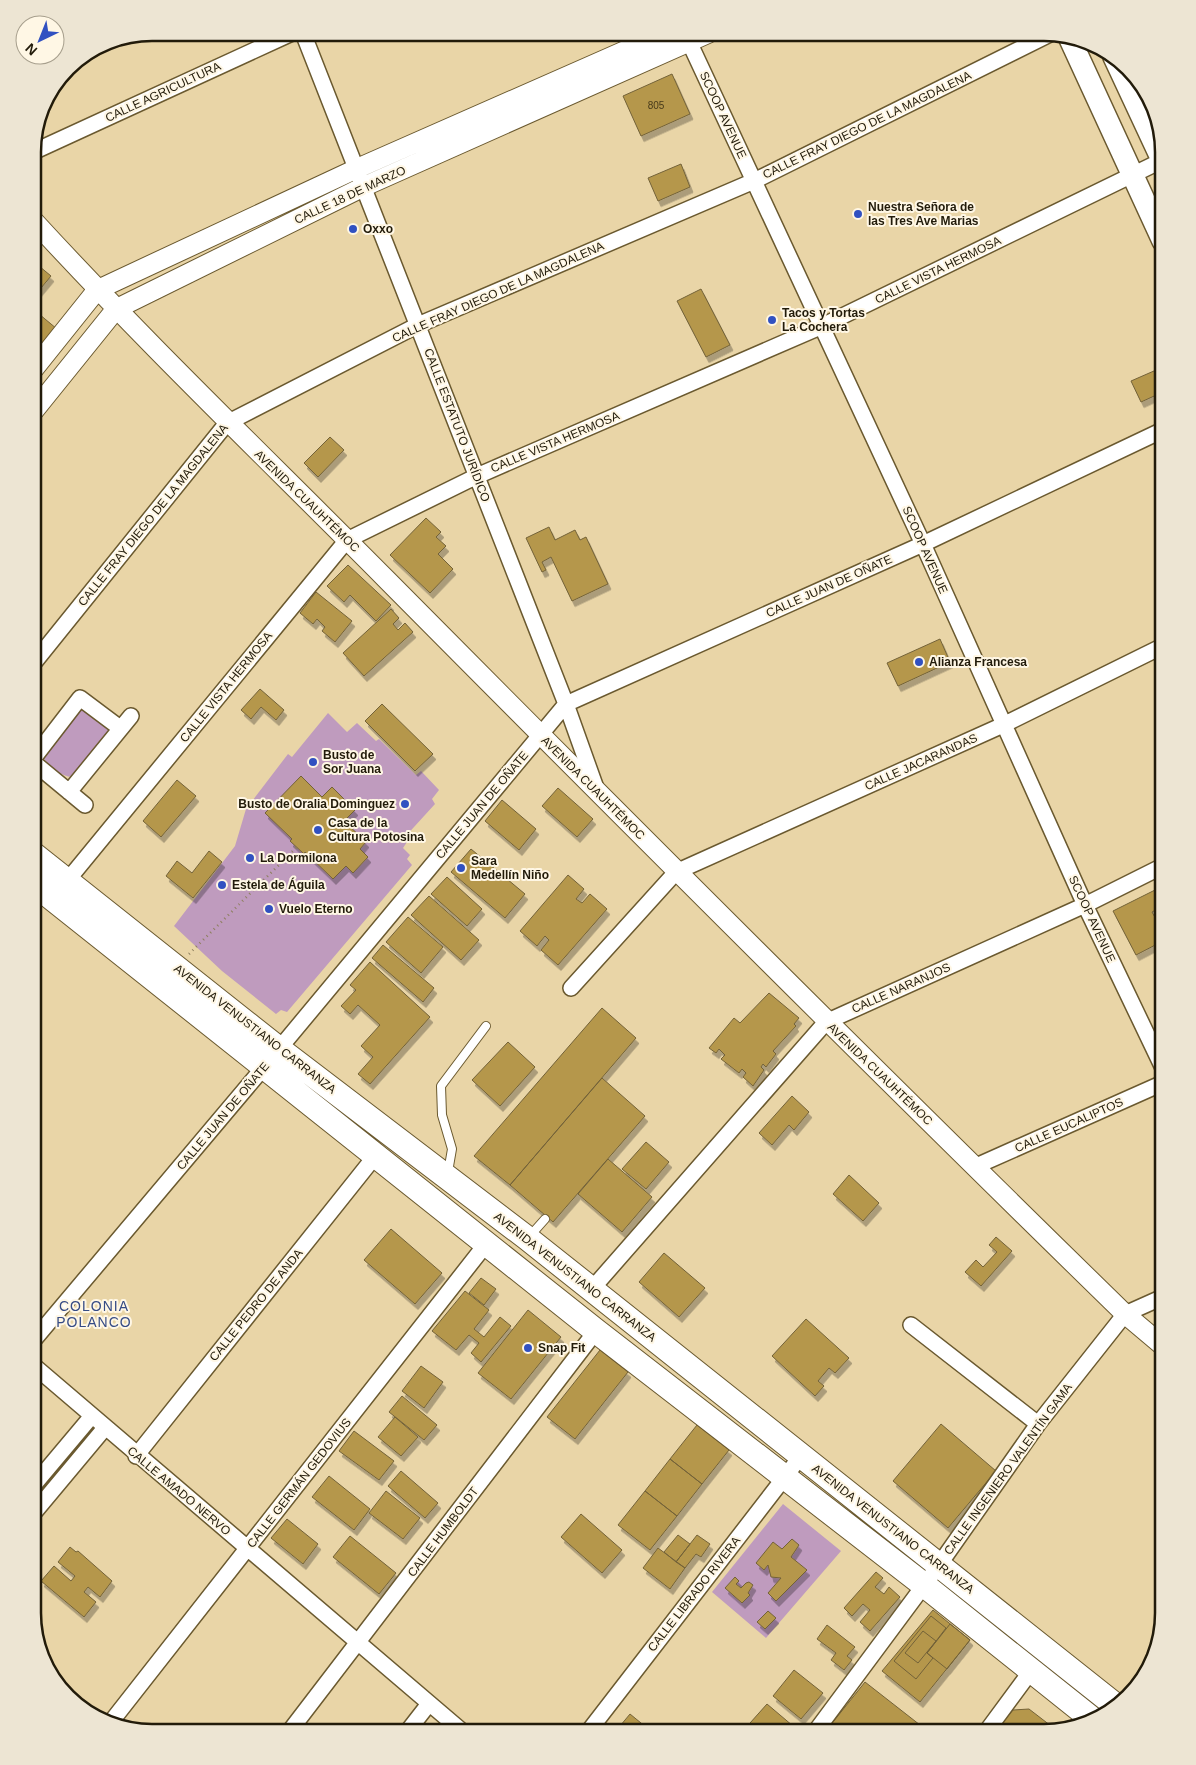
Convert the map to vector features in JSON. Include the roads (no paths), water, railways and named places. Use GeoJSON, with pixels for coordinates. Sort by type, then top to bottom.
{"type":"FeatureCollection","features":[{"type":"Feature","properties":{"kind":"main road"},"geometry":{"type":"LineString","coordinates":[[1073,45],[1155,223]]}},
{"type":"Feature","properties":{"kind":"main road"},"geometry":{"type":"LineString","coordinates":[[1121,73],[1154,143]]}},
{"type":"Feature","properties":{"kind":"main road","name":"AVENIDA VENUSTIANO CARRANZA"},"geometry":{"type":"LineString","coordinates":[[41,860],[279,1049],[527,1238],[1110,1701]]}},
{"type":"Feature","properties":{"kind":"main road","name":"AVENIDA VENUSTIANO CARRANZA"},"geometry":{"type":"LineString","coordinates":[[41,889],[596,1331],[924,1585],[1086,1715]]}},
{"type":"Feature","properties":{"kind":"street","name":"CALLE AGRICULTURA"},"geometry":{"type":"LineString","coordinates":[[41,148],[273,41]]}},
{"type":"Feature","properties":{"kind":"street","name":"CALLE ESTATUTO JURÍDICO"},"geometry":{"type":"LineString","coordinates":[[306,41],[566,704],[597,791]]}},
{"type":"Feature","properties":{"kind":"street","name":"CALLE 18 DE MARZO"},"geometry":{"type":"LineString","coordinates":[[41,360],[97,290],[356,169],[647,41]]}},
{"type":"Feature","properties":{"kind":"street","name":"CALLE 18 DE MARZO"},"geometry":{"type":"LineString","coordinates":[[41,402],[116,309],[364,187],[678,41]]}},
{"type":"Feature","properties":{"kind":"street","name":"SCOOP AVENUE"},"geometry":{"type":"LineString","coordinates":[[689,41],[820,327],[923,544],[1085,905],[1155,1049]]}},
{"type":"Feature","properties":{"kind":"street","name":"CALLE FRAY DIEGO DE LA MAGDALENA"},"geometry":{"type":"LineString","coordinates":[[41,654],[227,423],[418,325],[754,181],[1036,41]]}},
{"type":"Feature","properties":{"kind":"street","name":"CALLE VISTA HERMOSA"},"geometry":{"type":"LineString","coordinates":[[67,881],[347,540],[477,476],[820,327],[1155,165]]}},
{"type":"Feature","properties":{"kind":"street","name":"AVENIDA CUAUHTÉMOC"},"geometry":{"type":"LineString","coordinates":[[41,229],[97,290],[227,423],[347,540],[826,1022],[1124,1314],[1155,1339]]}},
{"type":"Feature","properties":{"kind":"street","name":"CALLE JUAN DE OÑATE"},"geometry":{"type":"LineString","coordinates":[[41,1330],[264,1067],[566,704],[923,544],[1155,434]]}},
{"type":"Feature","properties":{"kind":"street","name":"CALLE JACARANDAS"},"geometry":{"type":"LineString","coordinates":[[676,872],[1003,725],[1155,650]]}},
{"type":"Feature","properties":{"kind":"street"},"geometry":{"type":"LineString","coordinates":[[41,750],[80,698],[120,728]]}},
{"type":"Feature","properties":{"kind":"street"},"geometry":{"type":"LineString","coordinates":[[69,792],[120,728],[132,716]]}},
{"type":"Feature","properties":{"kind":"street"},"geometry":{"type":"LineString","coordinates":[[41,768],[85,805]]}},
{"type":"Feature","properties":{"kind":"street","name":"CALLE NARANJOS"},"geometry":{"type":"LineString","coordinates":[[591,1290],[826,1022],[1085,905],[1155,870]]}},
{"type":"Feature","properties":{"kind":"street"},"geometry":{"type":"LineString","coordinates":[[571,988],[676,872]]}},
{"type":"Feature","properties":{"kind":"street","name":"CALLE EUCALIPTOS"},"geometry":{"type":"LineString","coordinates":[[974,1167],[1155,1087]]}},
{"type":"Feature","properties":{"kind":"street","name":"CALLE PEDRO DE ANDA"},"geometry":{"type":"LineString","coordinates":[[136,1456],[376,1155]]}},
{"type":"Feature","properties":{"kind":"street","name":"CALLE GERMÁN GEDOVIUS"},"geometry":{"type":"LineString","coordinates":[[115,1717],[486,1244]]}},
{"type":"Feature","properties":{"kind":"street","name":"CALLE INGENIERO VALENTÍN GAMA"},"geometry":{"type":"LineString","coordinates":[[821,1724],[939,1565],[1038,1424],[1124,1314],[1155,1301]]}},
{"type":"Feature","properties":{"kind":"street"},"geometry":{"type":"LineString","coordinates":[[911,1325],[1038,1424]]}},
{"type":"Feature","properties":{"kind":"street","name":"CALLE HUMBOLDT"},"geometry":{"type":"LineString","coordinates":[[295,1724],[596,1331]]}},
{"type":"Feature","properties":{"kind":"street","name":"CALLE AMADO NERVO"},"geometry":{"type":"LineString","coordinates":[[41,1374],[453,1724]]}},
{"type":"Feature","properties":{"kind":"street"},"geometry":{"type":"LineString","coordinates":[[41,1475],[91,1417]]}},
{"type":"Feature","properties":{"kind":"street"},"geometry":{"type":"LineString","coordinates":[[41,1503],[104,1429]]}},
{"type":"Feature","properties":{"kind":"street","name":"CALLE LIBRADO RIVERA"},"geometry":{"type":"LineString","coordinates":[[594,1724],[801,1456]]}},
{"type":"Feature","properties":{"kind":"street"},"geometry":{"type":"LineString","coordinates":[[992,1724],[1031,1671]]}},
{"type":"Feature","properties":{"kind":"street"},"geometry":{"type":"LineString","coordinates":[[413,1724],[428,1704]]}},
{"type":"Feature","properties":{"kind":"lane"},"geometry":{"type":"LineString","coordinates":[[447,1177],[452,1149],[442,1115],[442,1086],[486,1026]]}},
{"type":"Feature","properties":{"kind":"lane"},"geometry":{"type":"LineString","coordinates":[[527,1238],[545,1219]]}},
{"type":"Feature","properties":{"kind":"place","name":"Nuestra Señora de las Tres Ave Marias"},"geometry":{"type":"Point","coordinates":[858,214]}},
{"type":"Feature","properties":{"kind":"place","name":"Oxxo"},"geometry":{"type":"Point","coordinates":[353,229]}},
{"type":"Feature","properties":{"kind":"place","name":"Tacos y Tortas La Cochera"},"geometry":{"type":"Point","coordinates":[772,320]}},
{"type":"Feature","properties":{"kind":"place","name":"Alianza Francesa"},"geometry":{"type":"Point","coordinates":[919,662]}},
{"type":"Feature","properties":{"kind":"place","name":"Busto de Sor Juana"},"geometry":{"type":"Point","coordinates":[313,762]}},
{"type":"Feature","properties":{"kind":"place","name":"Busto de Oralia Dominguez"},"geometry":{"type":"Point","coordinates":[405,804]}},
{"type":"Feature","properties":{"kind":"place","name":"Casa de la Cultura Potosina"},"geometry":{"type":"Point","coordinates":[318,830]}},
{"type":"Feature","properties":{"kind":"place","name":"La Dormilona"},"geometry":{"type":"Point","coordinates":[250,858]}},
{"type":"Feature","properties":{"kind":"place","name":"Sara Medellín Niño"},"geometry":{"type":"Point","coordinates":[461,868]}},
{"type":"Feature","properties":{"kind":"place","name":"Estela de Águila"},"geometry":{"type":"Point","coordinates":[222,885]}},
{"type":"Feature","properties":{"kind":"place","name":"Vuelo Eterno"},"geometry":{"type":"Point","coordinates":[269,909]}},
{"type":"Feature","properties":{"kind":"place","name":"Snap Fit"},"geometry":{"type":"Point","coordinates":[528,1348]}},
{"type":"Feature","properties":{"kind":"district","name":"COLONIA POLANCO"},"geometry":{"type":"Point","coordinates":[94,1314]}}]}
